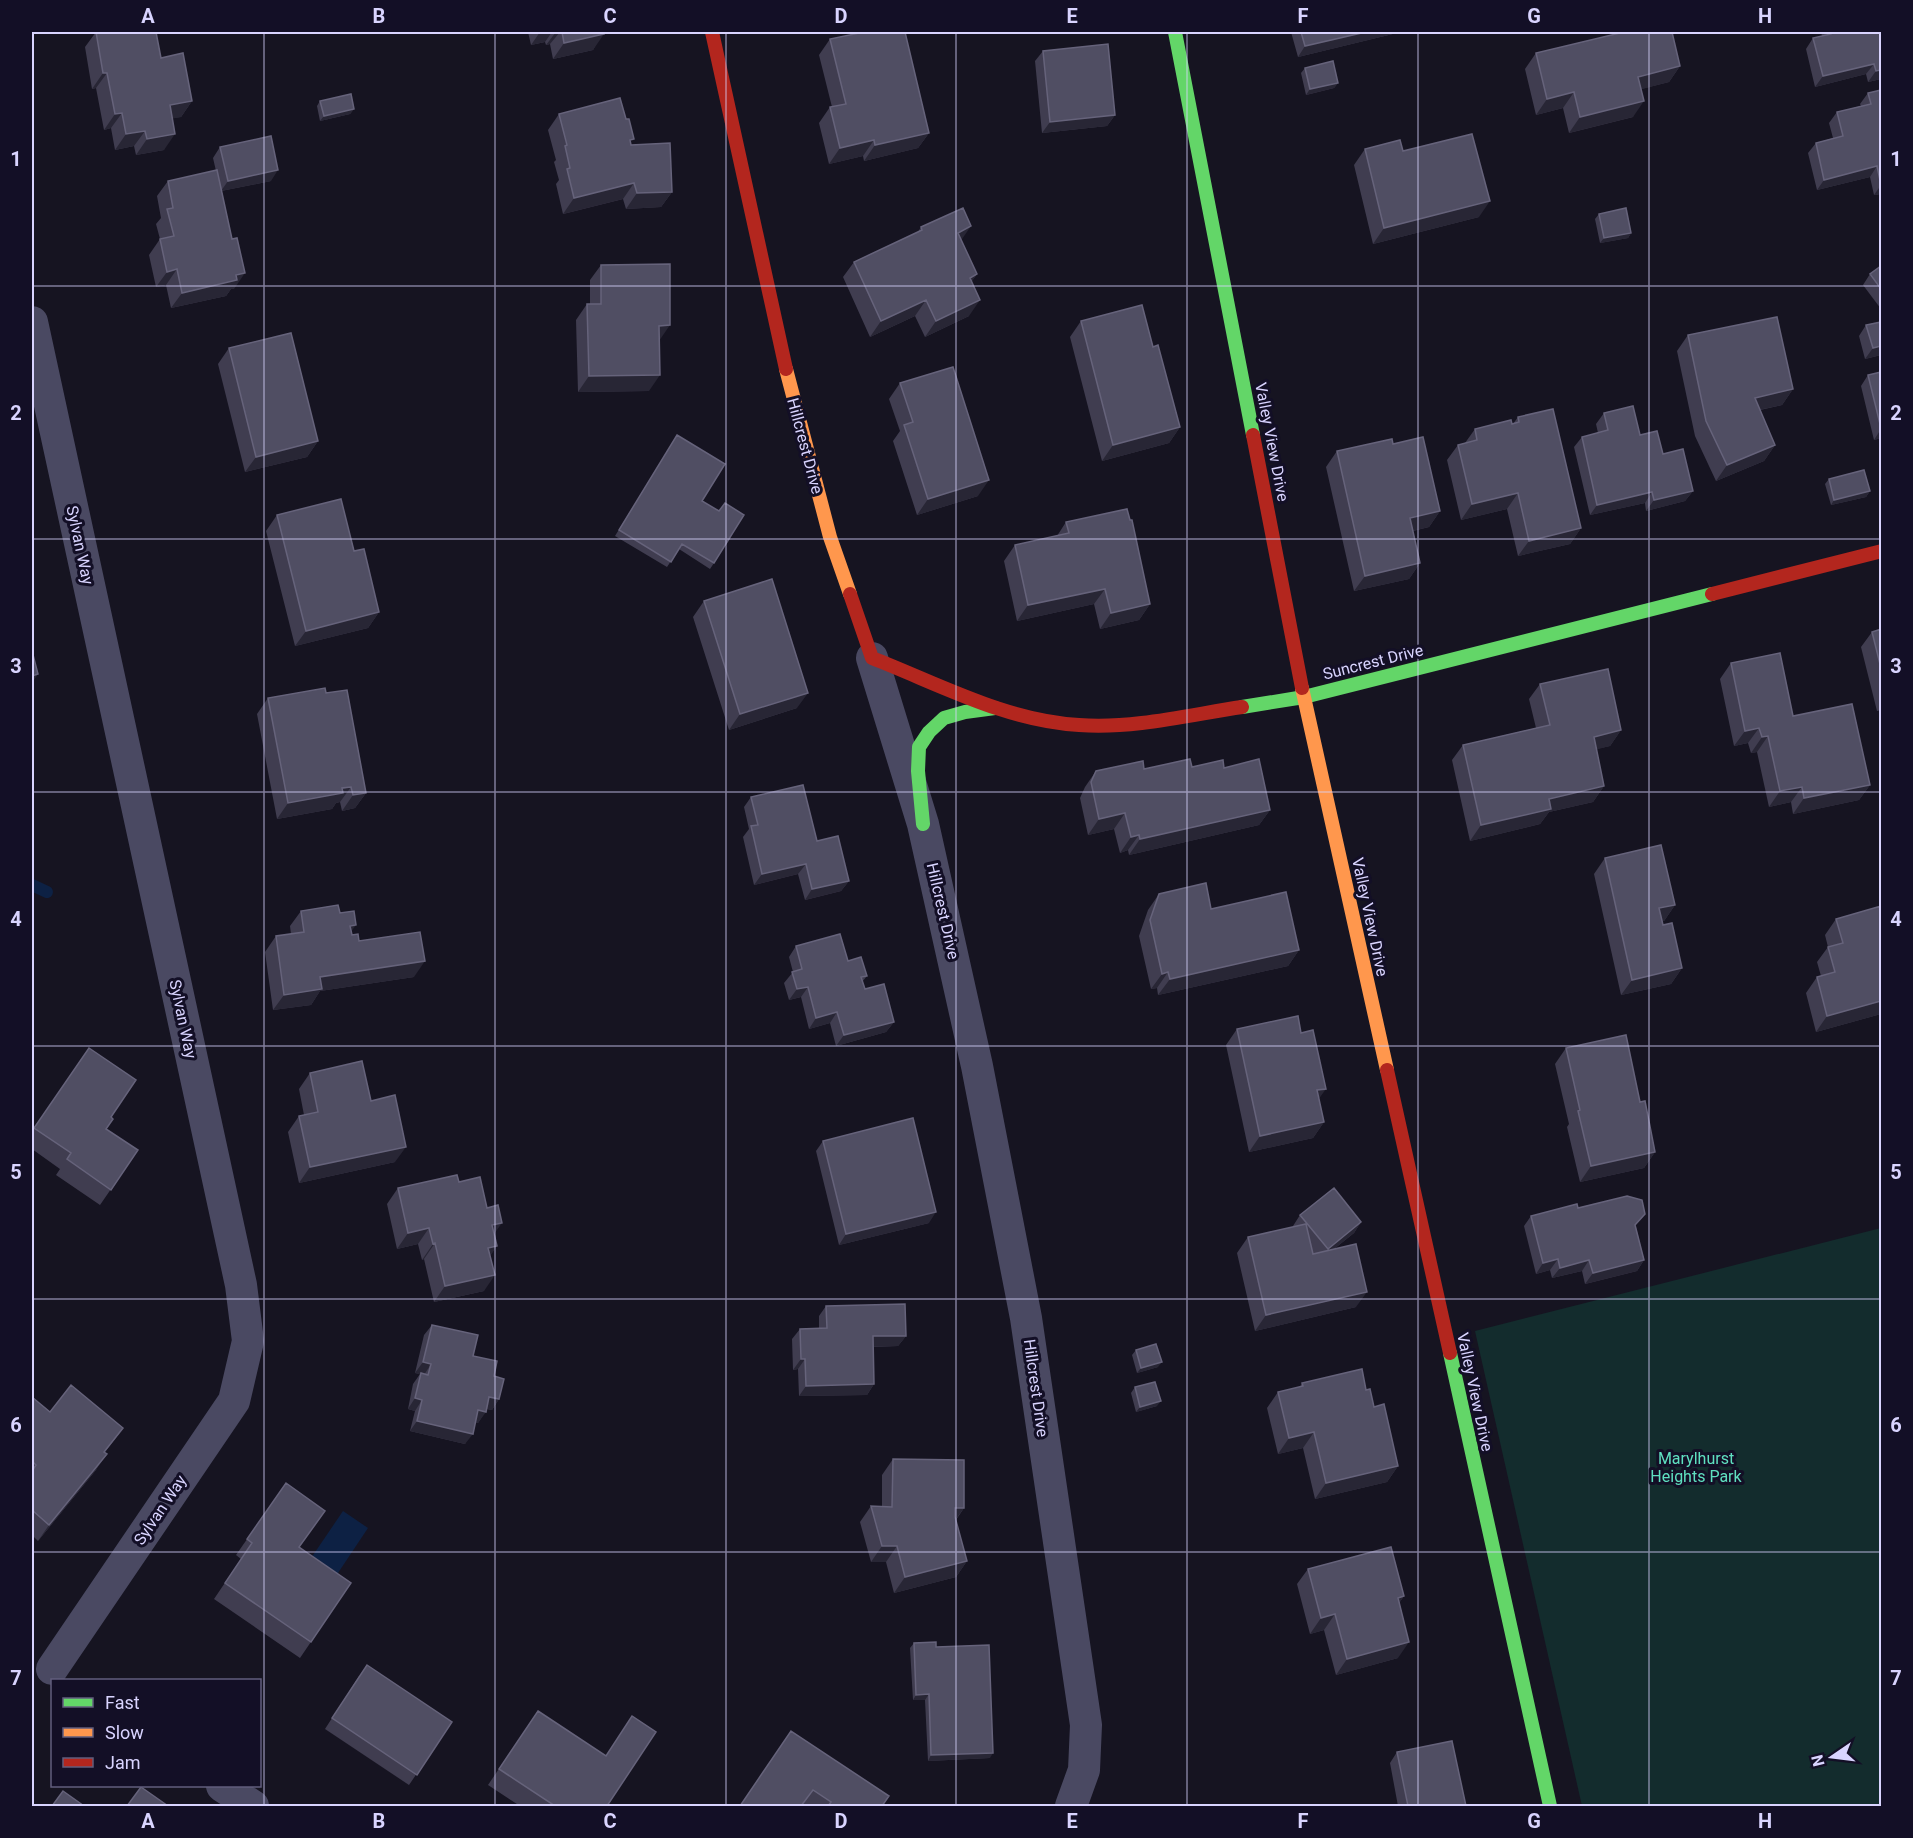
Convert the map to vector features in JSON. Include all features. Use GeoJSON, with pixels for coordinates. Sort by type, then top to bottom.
{"type":"FeatureCollection","features":[{"type":"Feature","properties":{"kind":"street","name":"Hillcrest Drive"},"geometry":{"type":"LineString","coordinates":[[712,32],[792,398],[830,537],[872,658],[923,824],[977,1066],[1026,1318],[1086,1725],[1084,1770],[1071,1806]]}},
{"type":"Feature","properties":{"kind":"street","name":"Valley View Drive"},"geometry":{"type":"LineString","coordinates":[[1175,32],[1304,697],[1550,1806]]}},
{"type":"Feature","properties":{"kind":"street","name":"Sylvan Way"},"geometry":{"type":"LineString","coordinates":[[32,322],[241,1285],[248,1341],[234,1401],[51,1668]]}},
{"type":"Feature","properties":{"kind":"street","name":"Suncrest Drive"},"geometry":{"type":"LineString","coordinates":[[872,658],[1033,719],[1054,723],[1105,726],[1133,724],[1304,697],[1881,551]]}},
{"type":"Feature","properties":{"kind":"street"},"geometry":{"type":"LineString","coordinates":[[923,824],[918,771],[919,747],[929,732],[944,718],[997,707]]}},
{"type":"Feature","properties":{"kind":"street"},"geometry":{"type":"LineString","coordinates":[[225,1787],[253,1806]]}},
{"type":"Feature","properties":{"kind":"green space","name":"Marylhurst Heights Park"},"geometry":{"type":"Polygon","coordinates":[[[1881,1228],[1881,1806],[1582,1806],[1475,1331],[1881,1228]]]}},
{"type":"Feature","properties":{"kind":"water"},"geometry":{"type":"Polygon","coordinates":[[[343,1511],[368,1528],[332,1582],[307,1564],[343,1511]]]}},
{"type":"Feature","properties":{"kind":"building"},"geometry":{"type":"Polygon","coordinates":[[[96,32],[156,32],[161,58],[183,53],[192,101],[170,105],[175,134],[147,139],[145,131],[126,134],[122,113],[115,114],[107,73],[103,73],[96,32]]]}},
{"type":"Feature","properties":{"kind":"building"},"geometry":{"type":"Polygon","coordinates":[[[562,32],[603,32],[604,34],[564,43],[562,32]]]}},
{"type":"Feature","properties":{"kind":"building"},"geometry":{"type":"Polygon","coordinates":[[[864,32],[905,32],[929,133],[875,145],[874,140],[840,148],[830,107],[846,104],[830,39],[864,32]]]}},
{"type":"Feature","properties":{"kind":"building"},"geometry":{"type":"Polygon","coordinates":[[[1301,32],[1366,32],[1305,46],[1301,32]]]}},
{"type":"Feature","properties":{"kind":"building"},"geometry":{"type":"Polygon","coordinates":[[[1624,32],[1672,32],[1680,66],[1638,77],[1644,101],[1580,117],[1574,92],[1547,99],[1536,53],[1624,32]]]}},
{"type":"Feature","properties":{"kind":"building"},"geometry":{"type":"Polygon","coordinates":[[[1831,32],[1881,32],[1881,70],[1876,71],[1874,64],[1823,76],[1813,38],[1831,34],[1831,32]]]}},
{"type":"Feature","properties":{"kind":"building"},"geometry":{"type":"Polygon","coordinates":[[[1108,44],[1115,115],[1050,122],[1043,51],[1108,44]]]}},
{"type":"Feature","properties":{"kind":"building"},"geometry":{"type":"Polygon","coordinates":[[[1333,61],[1338,83],[1310,89],[1305,68],[1333,61]]]}},
{"type":"Feature","properties":{"kind":"building"},"geometry":{"type":"Polygon","coordinates":[[[1881,90],[1881,185],[1877,166],[1824,180],[1816,143],[1843,136],[1837,112],[1871,104],[1868,93],[1881,90]]]}},
{"type":"Feature","properties":{"kind":"building"},"geometry":{"type":"Polygon","coordinates":[[[351,94],[354,109],[324,116],[320,101],[351,94]]]}},
{"type":"Feature","properties":{"kind":"building"},"geometry":{"type":"Polygon","coordinates":[[[620,98],[634,139],[630,140],[631,145],[670,143],[672,192],[637,193],[634,183],[574,198],[567,169],[570,168],[565,146],[567,145],[559,114],[620,98]]]}},
{"type":"Feature","properties":{"kind":"building"},"geometry":{"type":"Polygon","coordinates":[[[1472,134],[1490,201],[1384,228],[1365,149],[1400,140],[1403,151],[1472,134]]]}},
{"type":"Feature","properties":{"kind":"building"},"geometry":{"type":"Polygon","coordinates":[[[271,136],[278,170],[228,181],[220,147],[271,136]]]}},
{"type":"Feature","properties":{"kind":"building"},"geometry":{"type":"Polygon","coordinates":[[[217,170],[232,239],[237,238],[245,273],[236,275],[237,280],[182,293],[177,269],[167,272],[160,239],[174,236],[167,209],[173,208],[168,181],[217,170]]]}},
{"type":"Feature","properties":{"kind":"building"},"geometry":{"type":"Polygon","coordinates":[[[963,208],[971,226],[958,233],[977,274],[970,278],[980,300],[936,321],[926,300],[881,321],[854,262],[963,208]]]}},
{"type":"Feature","properties":{"kind":"building"},"geometry":{"type":"Polygon","coordinates":[[[1626,208],[1631,233],[1604,238],[1599,214],[1626,208]]]}},
{"type":"Feature","properties":{"kind":"building"},"geometry":{"type":"Polygon","coordinates":[[[670,264],[670,325],[659,326],[660,375],[589,376],[587,304],[601,304],[601,265],[670,264]]]}},
{"type":"Feature","properties":{"kind":"building"},"geometry":{"type":"Polygon","coordinates":[[[1881,266],[1881,289],[1870,274],[1881,266]]]}},
{"type":"Feature","properties":{"kind":"building"},"geometry":{"type":"Polygon","coordinates":[[[1142,305],[1153,347],[1158,345],[1180,427],[1113,445],[1081,321],[1142,305]]]}},
{"type":"Feature","properties":{"kind":"building"},"geometry":{"type":"Polygon","coordinates":[[[1777,317],[1793,389],[1755,398],[1775,445],[1727,465],[1706,421],[1688,335],[1777,317]]]}},
{"type":"Feature","properties":{"kind":"building"},"geometry":{"type":"Polygon","coordinates":[[[1881,322],[1881,346],[1873,348],[1866,325],[1881,322]]]}},
{"type":"Feature","properties":{"kind":"building"},"geometry":{"type":"Polygon","coordinates":[[[291,333],[318,441],[256,457],[229,348],[291,333]]]}},
{"type":"Feature","properties":{"kind":"building"},"geometry":{"type":"Polygon","coordinates":[[[953,367],[989,480],[928,499],[904,425],[913,422],[900,383],[953,367]]]}},
{"type":"Feature","properties":{"kind":"building"},"geometry":{"type":"Polygon","coordinates":[[[1881,372],[1881,428],[1868,375],[1881,372]]]}},
{"type":"Feature","properties":{"kind":"building"},"geometry":{"type":"Polygon","coordinates":[[[1633,406],[1640,435],[1657,431],[1663,454],[1683,449],[1693,491],[1654,500],[1652,492],[1597,505],[1582,437],[1608,430],[1604,413],[1633,406]]]}},
{"type":"Feature","properties":{"kind":"building"},"geometry":{"type":"Polygon","coordinates":[[[1553,409],[1581,528],[1529,541],[1518,493],[1472,504],[1458,445],[1477,440],[1475,429],[1511,420],[1512,424],[1519,422],[1518,417],[1553,409]]]}},
{"type":"Feature","properties":{"kind":"building"},"geometry":{"type":"Polygon","coordinates":[[[677,435],[725,464],[702,501],[719,511],[725,503],[744,515],[714,563],[682,544],[671,562],[619,530],[677,435]]]}},
{"type":"Feature","properties":{"kind":"building"},"geometry":{"type":"Polygon","coordinates":[[[1423,437],[1440,511],[1410,518],[1420,563],[1365,576],[1337,451],[1392,439],[1393,444],[1423,437]]]}},
{"type":"Feature","properties":{"kind":"building"},"geometry":{"type":"Polygon","coordinates":[[[1864,470],[1870,491],[1834,500],[1829,479],[1864,470]]]}},
{"type":"Feature","properties":{"kind":"building"},"geometry":{"type":"Polygon","coordinates":[[[341,499],[354,551],[364,549],[379,612],[306,631],[277,515],[341,499]]]}},
{"type":"Feature","properties":{"kind":"building"},"geometry":{"type":"Polygon","coordinates":[[[1127,509],[1130,520],[1132,520],[1150,604],[1111,613],[1105,589],[1028,605],[1015,545],[1069,533],[1066,522],[1127,509]]]}},
{"type":"Feature","properties":{"kind":"building"},"geometry":{"type":"Polygon","coordinates":[[[772,579],[808,693],[740,714],[704,601],[772,579]]]}},
{"type":"Feature","properties":{"kind":"building"},"geometry":{"type":"Polygon","coordinates":[[[1881,629],[1881,668],[1872,632],[1881,629]]]}},
{"type":"Feature","properties":{"kind":"building"},"geometry":{"type":"Polygon","coordinates":[[[32,651],[38,674],[32,676],[32,651]]]}},
{"type":"Feature","properties":{"kind":"building"},"geometry":{"type":"Polygon","coordinates":[[[1780,653],[1793,716],[1852,704],[1870,785],[1804,798],[1802,787],[1780,791],[1768,736],[1762,737],[1759,728],[1745,731],[1731,663],[1780,653]]]}},
{"type":"Feature","properties":{"kind":"building"},"geometry":{"type":"Polygon","coordinates":[[[1608,669],[1621,730],[1594,737],[1604,786],[1549,799],[1551,809],[1481,825],[1463,745],[1550,725],[1540,684],[1608,669]]]}},
{"type":"Feature","properties":{"kind":"building"},"geometry":{"type":"Polygon","coordinates":[[[325,688],[326,693],[347,690],[366,793],[353,795],[351,787],[342,788],[343,793],[288,803],[268,698],[325,688]]]}},
{"type":"Feature","properties":{"kind":"building"},"geometry":{"type":"Polygon","coordinates":[[[1190,759],[1192,767],[1223,760],[1224,768],[1259,759],[1270,810],[1140,839],[1139,835],[1131,837],[1125,813],[1099,819],[1091,782],[1096,771],[1143,761],[1144,769],[1190,759]]]}},
{"type":"Feature","properties":{"kind":"building"},"geometry":{"type":"Polygon","coordinates":[[[803,785],[817,841],[838,836],[849,881],[812,889],[806,864],[762,874],[751,826],[758,825],[751,797],[803,785]]]}},
{"type":"Feature","properties":{"kind":"building"},"geometry":{"type":"Polygon","coordinates":[[[1661,845],[1675,905],[1659,908],[1663,925],[1672,923],[1682,968],[1632,980],[1605,858],[1661,845]]]}},
{"type":"Feature","properties":{"kind":"building"},"geometry":{"type":"Polygon","coordinates":[[[1206,883],[1211,909],[1286,892],[1299,950],[1170,979],[1168,972],[1162,974],[1150,920],[1159,894],[1206,883]]]}},
{"type":"Feature","properties":{"kind":"building"},"geometry":{"type":"Polygon","coordinates":[[[338,905],[340,913],[354,911],[356,925],[350,926],[352,935],[358,934],[359,941],[420,932],[425,961],[320,977],[322,989],[284,995],[276,936],[304,932],[301,911],[338,905]]]}},
{"type":"Feature","properties":{"kind":"building"},"geometry":{"type":"Polygon","coordinates":[[[1881,906],[1881,1001],[1827,1016],[1817,977],[1835,972],[1828,947],[1843,943],[1836,919],[1881,906]]]}},
{"type":"Feature","properties":{"kind":"building"},"geometry":{"type":"Polygon","coordinates":[[[840,934],[848,961],[861,957],[867,976],[861,977],[865,989],[884,984],[894,1022],[844,1035],[837,1012],[816,1018],[808,987],[797,989],[792,972],[802,969],[796,946],[840,934]]]}},
{"type":"Feature","properties":{"kind":"building"},"geometry":{"type":"Polygon","coordinates":[[[1298,1016],[1301,1033],[1313,1030],[1326,1089],[1317,1090],[1324,1122],[1260,1136],[1237,1029],[1298,1016]]]}},
{"type":"Feature","properties":{"kind":"building"},"geometry":{"type":"Polygon","coordinates":[[[1626,1035],[1640,1102],[1645,1101],[1655,1152],[1591,1166],[1566,1048],[1626,1035]]]}},
{"type":"Feature","properties":{"kind":"building"},"geometry":{"type":"Polygon","coordinates":[[[89,1048],[136,1080],[111,1117],[113,1119],[106,1129],[138,1150],[111,1190],[67,1159],[71,1153],[34,1128],[89,1048]]]}},
{"type":"Feature","properties":{"kind":"building"},"geometry":{"type":"Polygon","coordinates":[[[362,1061],[371,1101],[395,1095],[406,1147],[310,1167],[299,1116],[318,1112],[310,1073],[362,1061]]]}},
{"type":"Feature","properties":{"kind":"building"},"geometry":{"type":"Polygon","coordinates":[[[913,1118],[936,1212],[846,1234],[823,1141],[913,1118]]]}},
{"type":"Feature","properties":{"kind":"building"},"geometry":{"type":"Polygon","coordinates":[[[457,1175],[459,1182],[480,1177],[487,1208],[498,1205],[502,1223],[492,1225],[497,1246],[488,1248],[495,1275],[445,1286],[429,1228],[408,1233],[398,1188],[457,1175]]]}},
{"type":"Feature","properties":{"kind":"building"},"geometry":{"type":"Polygon","coordinates":[[[1334,1188],[1361,1222],[1328,1249],[1300,1215],[1334,1188]]]}},
{"type":"Feature","properties":{"kind":"building"},"geometry":{"type":"Polygon","coordinates":[[[1627,1196],[1642,1200],[1645,1214],[1635,1225],[1644,1260],[1593,1273],[1589,1260],[1560,1268],[1558,1259],[1543,1263],[1531,1216],[1577,1204],[1578,1208],[1627,1196]]]}},
{"type":"Feature","properties":{"kind":"building"},"geometry":{"type":"Polygon","coordinates":[[[1306,1224],[1313,1254],[1356,1244],[1367,1292],[1266,1315],[1248,1237],[1306,1224]]]}},
{"type":"Feature","properties":{"kind":"building"},"geometry":{"type":"Polygon","coordinates":[[[905,1304],[906,1336],[873,1336],[874,1384],[806,1386],[805,1359],[801,1359],[800,1329],[827,1328],[826,1306],[905,1304]]]}},
{"type":"Feature","properties":{"kind":"building"},"geometry":{"type":"Polygon","coordinates":[[[432,1325],[478,1335],[473,1356],[497,1361],[494,1376],[504,1379],[499,1399],[489,1397],[486,1412],[478,1410],[473,1434],[417,1421],[422,1400],[415,1398],[421,1373],[428,1375],[431,1364],[423,1362],[432,1325]]]}},
{"type":"Feature","properties":{"kind":"building"},"geometry":{"type":"Polygon","coordinates":[[[1156,1344],[1162,1362],[1141,1368],[1136,1350],[1156,1344]]]}},
{"type":"Feature","properties":{"kind":"building"},"geometry":{"type":"Polygon","coordinates":[[[1362,1369],[1366,1390],[1370,1389],[1374,1407],[1384,1404],[1398,1466],[1326,1483],[1314,1432],[1289,1438],[1278,1392],[1303,1386],[1302,1383],[1362,1369]]]}},
{"type":"Feature","properties":{"kind":"building"},"geometry":{"type":"Polygon","coordinates":[[[1155,1382],[1161,1401],[1140,1407],[1135,1387],[1155,1382]]]}},
{"type":"Feature","properties":{"kind":"building"},"geometry":{"type":"Polygon","coordinates":[[[71,1385],[123,1428],[104,1452],[107,1454],[49,1525],[32,1510],[32,1471],[36,1465],[32,1461],[32,1397],[50,1412],[71,1385]]]}},
{"type":"Feature","properties":{"kind":"building"},"geometry":{"type":"Polygon","coordinates":[[[893,1459],[964,1460],[964,1508],[955,1508],[955,1517],[967,1561],[905,1577],[897,1546],[882,1546],[871,1506],[892,1507],[893,1459]]]}},
{"type":"Feature","properties":{"kind":"building"},"geometry":{"type":"Polygon","coordinates":[[[286,1483],[325,1511],[299,1547],[351,1583],[311,1642],[225,1583],[252,1543],[247,1539],[286,1483]]]}},
{"type":"Feature","properties":{"kind":"building"},"geometry":{"type":"Polygon","coordinates":[[[1391,1547],[1404,1596],[1398,1598],[1409,1642],[1347,1659],[1335,1614],[1321,1618],[1308,1569],[1391,1547]]]}},
{"type":"Feature","properties":{"kind":"building"},"geometry":{"type":"Polygon","coordinates":[[[936,1642],[936,1647],[989,1645],[993,1753],[931,1755],[929,1694],[916,1695],[914,1643],[936,1642]]]}},
{"type":"Feature","properties":{"kind":"building"},"geometry":{"type":"Polygon","coordinates":[[[367,1665],[452,1722],[417,1775],[332,1718],[367,1665]]]}},
{"type":"Feature","properties":{"kind":"building"},"geometry":{"type":"Polygon","coordinates":[[[538,1711],[606,1756],[632,1716],[656,1732],[607,1806],[555,1806],[499,1769],[538,1711]]]}},
{"type":"Feature","properties":{"kind":"building"},"geometry":{"type":"Polygon","coordinates":[[[791,1731],[889,1796],[882,1806],[828,1806],[831,1802],[813,1790],[801,1806],[740,1806],[791,1731]]]}},
{"type":"Feature","properties":{"kind":"building"},"geometry":{"type":"Polygon","coordinates":[[[1452,1741],[1466,1806],[1408,1806],[1397,1752],[1452,1741]]]}},
{"type":"Feature","properties":{"kind":"building"},"geometry":{"type":"Polygon","coordinates":[[[141,1787],[168,1806],[127,1806],[141,1787]]]}},
{"type":"Feature","properties":{"kind":"building"},"geometry":{"type":"Polygon","coordinates":[[[63,1791],[84,1806],[52,1806],[63,1791]]]}},
{"type":"Feature","properties":{"kind":"waterway"},"geometry":{"type":"LineString","coordinates":[[32,885],[47,892]]}},
{"type":"Feature","properties":{"kind":"traffic: fast"},"geometry":{"type":"LineString","coordinates":[[1175,32],[1253,435]]}},
{"type":"Feature","properties":{"kind":"traffic: fast"},"geometry":{"type":"LineString","coordinates":[[1242,707],[1304,697],[1712,594]]}},
{"type":"Feature","properties":{"kind":"traffic: fast"},"geometry":{"type":"LineString","coordinates":[[923,824],[918,771],[919,747],[929,732],[944,718],[965,712],[995,708]]}},
{"type":"Feature","properties":{"kind":"traffic: fast"},"geometry":{"type":"LineString","coordinates":[[1450,1353],[1550,1806]]}},
{"type":"Feature","properties":{"kind":"traffic: slow"},"geometry":{"type":"LineString","coordinates":[[786,369],[830,537],[850,594]]}},
{"type":"Feature","properties":{"kind":"traffic: slow"},"geometry":{"type":"LineString","coordinates":[[1302,688],[1387,1070]]}},
{"type":"Feature","properties":{"kind":"traffic: jam"},"geometry":{"type":"LineString","coordinates":[[712,32],[786,369]]}},
{"type":"Feature","properties":{"kind":"traffic: jam"},"geometry":{"type":"LineString","coordinates":[[1253,435],[1302,688]]}},
{"type":"Feature","properties":{"kind":"traffic: jam"},"geometry":{"type":"LineString","coordinates":[[1712,594],[1882,551]]}},
{"type":"Feature","properties":{"kind":"traffic: jam"},"geometry":{"type":"LineString","coordinates":[[850,594],[872,658],[999,709],[1052,722],[1100,726],[1161,720],[1242,707]]}},
{"type":"Feature","properties":{"kind":"traffic: jam"},"geometry":{"type":"LineString","coordinates":[[1387,1070],[1450,1353]]}}]}
